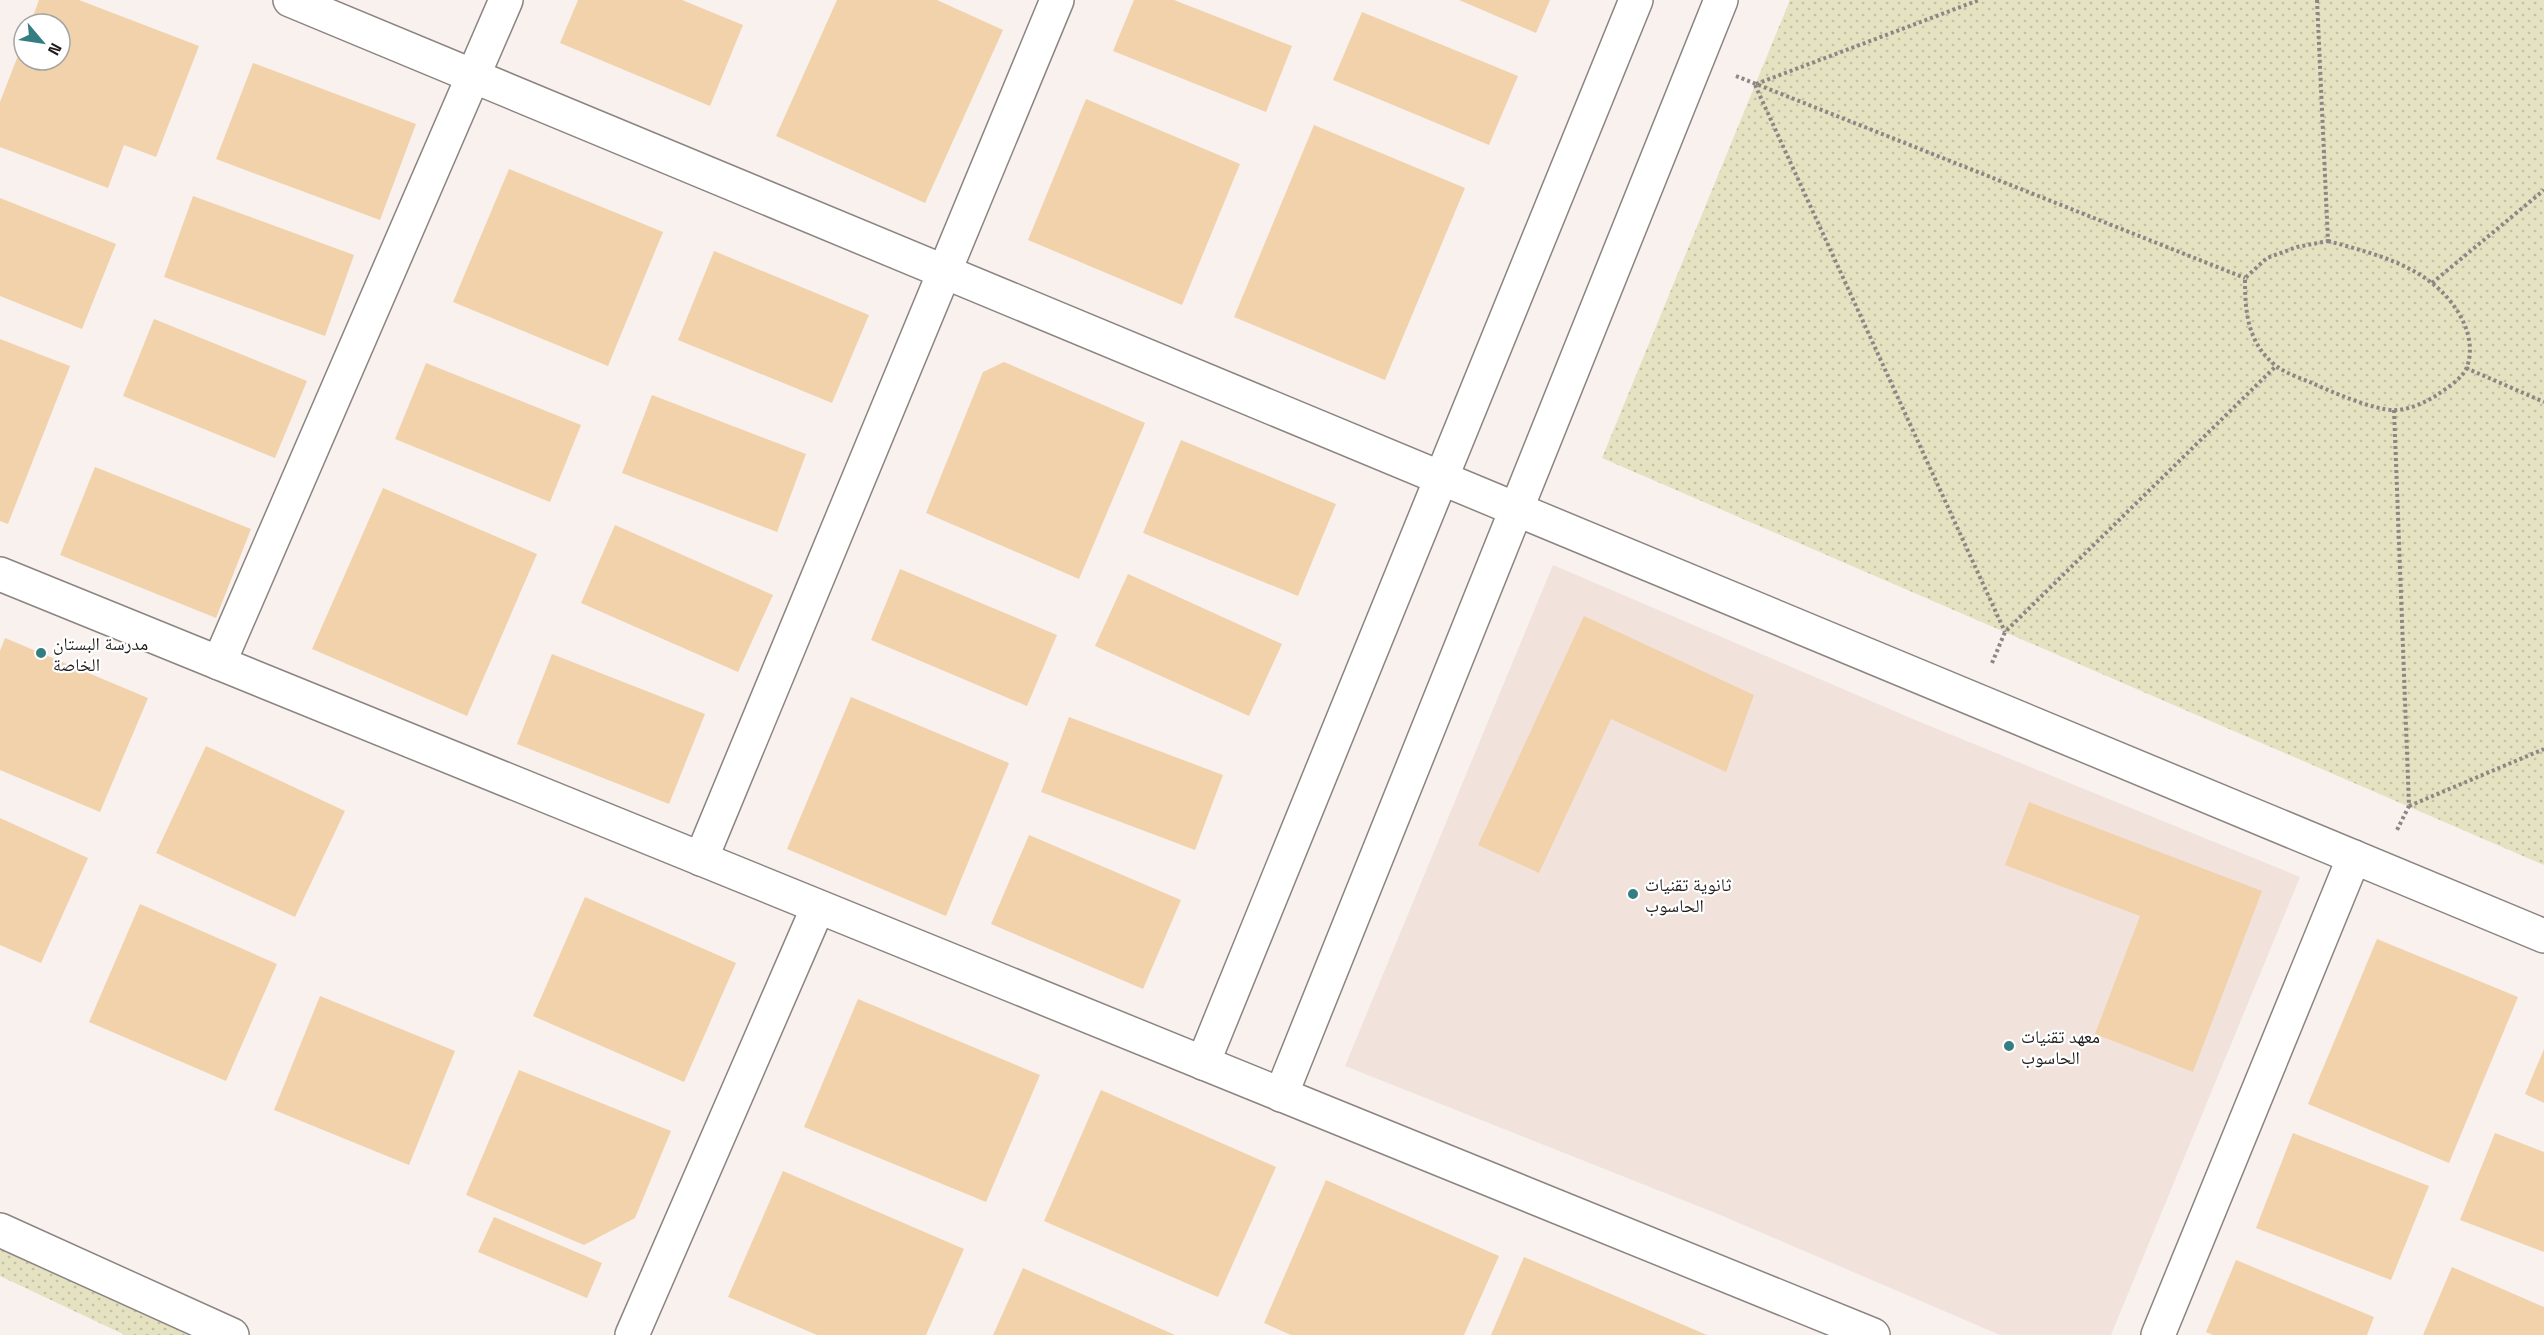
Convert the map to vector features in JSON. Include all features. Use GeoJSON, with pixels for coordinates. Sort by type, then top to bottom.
{"type":"FeatureCollection","features":[{"type":"Feature","properties":{"kind":"street"},"geometry":{"type":"LineString","coordinates":[[290,0],[2544,936]]}},
{"type":"Feature","properties":{"kind":"street"},"geometry":{"type":"LineString","coordinates":[[219,663],[506,0]]}},
{"type":"Feature","properties":{"kind":"street"},"geometry":{"type":"LineString","coordinates":[[700,859],[1056,0]]}},
{"type":"Feature","properties":{"kind":"street"},"geometry":{"type":"LineString","coordinates":[[1203,1063],[1636,0]]}},
{"type":"Feature","properties":{"kind":"street"},"geometry":{"type":"LineString","coordinates":[[1281,1095],[1721,0]]}},
{"type":"Feature","properties":{"kind":"street"},"geometry":{"type":"LineString","coordinates":[[0,574],[1873,1335]]}},
{"type":"Feature","properties":{"kind":"street"},"geometry":{"type":"LineString","coordinates":[[2158,1335],[2354,857]]}},
{"type":"Feature","properties":{"kind":"street"},"geometry":{"type":"LineString","coordinates":[[632,1335],[818,907]]}},
{"type":"Feature","properties":{"kind":"street"},"geometry":{"type":"LineString","coordinates":[[0,1230],[232,1335]]}},
{"type":"Feature","properties":{"kind":"path"},"geometry":{"type":"LineString","coordinates":[[1755,84],[1979,0]]}},
{"type":"Feature","properties":{"kind":"path"},"geometry":{"type":"LineString","coordinates":[[2317,0],[2328,241]]}},
{"type":"Feature","properties":{"kind":"path"},"geometry":{"type":"LineString","coordinates":[[1755,84],[2245,278]]}},
{"type":"Feature","properties":{"kind":"path"},"geometry":{"type":"LineString","coordinates":[[1755,84],[2005,632],[2276,366]]}},
{"type":"Feature","properties":{"kind":"path"},"geometry":{"type":"LineString","coordinates":[[2432,283],[2544,190]]}},
{"type":"Feature","properties":{"kind":"path"},"geometry":{"type":"LineString","coordinates":[[2328,241],[2391,259],[2432,283],[2451,300],[2463,320],[2470,345],[2466,368],[2452,386],[2422,404],[2394,410],[2341,397],[2276,366],[2255,343],[2245,314],[2245,278],[2266,258],[2296,247],[2328,241]]}},
{"type":"Feature","properties":{"kind":"path"},"geometry":{"type":"LineString","coordinates":[[2466,368],[2544,402]]}},
{"type":"Feature","properties":{"kind":"path"},"geometry":{"type":"LineString","coordinates":[[2394,410],[2409,807],[2544,749]]}},
{"type":"Feature","properties":{"kind":"shaded area"},"geometry":{"type":"Polygon","coordinates":[[[1790,0],[2544,0],[2544,865],[1602,458],[1790,0]]]}},
{"type":"Feature","properties":{"kind":"shaded area"},"geometry":{"type":"Polygon","coordinates":[[[1553,565],[1920,722],[2300,877],[2111,1335],[2000,1335],[1718,1214],[1345,1066],[1553,565]]]}},
{"type":"Feature","properties":{"kind":"shaded area"},"geometry":{"type":"Polygon","coordinates":[[[0,1231],[223,1335],[125,1335],[0,1276],[0,1231]]]}},
{"type":"Feature","properties":{"kind":"building"},"geometry":{"type":"Polygon","coordinates":[[[39,0],[79,0],[199,46],[156,157],[124,145],[108,188],[0,147],[0,102],[12,71],[72,72],[72,12],[34,12],[39,0]]]}},
{"type":"Feature","properties":{"kind":"building"},"geometry":{"type":"Polygon","coordinates":[[[578,0],[682,0],[743,25],[710,106],[560,43],[578,0]]]}},
{"type":"Feature","properties":{"kind":"building"},"geometry":{"type":"Polygon","coordinates":[[[837,0],[937,0],[1003,30],[925,203],[776,136],[837,0]]]}},
{"type":"Feature","properties":{"kind":"building"},"geometry":{"type":"Polygon","coordinates":[[[1134,0],[1174,0],[1292,46],[1266,112],[1113,51],[1134,0]]]}},
{"type":"Feature","properties":{"kind":"building"},"geometry":{"type":"Polygon","coordinates":[[[1459,0],[1550,0],[1536,33],[1459,0]]]}},
{"type":"Feature","properties":{"kind":"building"},"geometry":{"type":"Polygon","coordinates":[[[1362,12],[1518,76],[1489,145],[1333,80],[1362,12]]]}},
{"type":"Feature","properties":{"kind":"building"},"geometry":{"type":"Polygon","coordinates":[[[253,63],[416,124],[380,220],[216,159],[253,63]]]}},
{"type":"Feature","properties":{"kind":"building"},"geometry":{"type":"Polygon","coordinates":[[[1086,99],[1240,164],[1182,305],[1028,240],[1086,99]]]}},
{"type":"Feature","properties":{"kind":"building"},"geometry":{"type":"Polygon","coordinates":[[[1314,125],[1465,188],[1385,380],[1234,317],[1314,125]]]}},
{"type":"Feature","properties":{"kind":"building"},"geometry":{"type":"Polygon","coordinates":[[[509,169],[663,232],[608,366],[453,302],[509,169]]]}},
{"type":"Feature","properties":{"kind":"building"},"geometry":{"type":"Polygon","coordinates":[[[193,196],[354,255],[325,336],[164,277],[193,196]]]}},
{"type":"Feature","properties":{"kind":"building"},"geometry":{"type":"Polygon","coordinates":[[[0,198],[116,244],[82,329],[0,296],[0,198]]]}},
{"type":"Feature","properties":{"kind":"building"},"geometry":{"type":"Polygon","coordinates":[[[714,251],[869,315],[832,403],[678,340],[714,251]]]}},
{"type":"Feature","properties":{"kind":"building"},"geometry":{"type":"Polygon","coordinates":[[[154,319],[307,381],[275,458],[123,396],[154,319]]]}},
{"type":"Feature","properties":{"kind":"building"},"geometry":{"type":"Polygon","coordinates":[[[0,339],[70,366],[8,524],[0,521],[0,339]]]}},
{"type":"Feature","properties":{"kind":"building"},"geometry":{"type":"Polygon","coordinates":[[[1004,362],[1145,423],[1079,579],[926,513],[983,372],[1004,362]]]}},
{"type":"Feature","properties":{"kind":"building"},"geometry":{"type":"Polygon","coordinates":[[[426,363],[581,425],[550,502],[395,439],[426,363]]]}},
{"type":"Feature","properties":{"kind":"building"},"geometry":{"type":"Polygon","coordinates":[[[652,395],[806,454],[777,532],[622,473],[652,395]]]}},
{"type":"Feature","properties":{"kind":"building"},"geometry":{"type":"Polygon","coordinates":[[[1181,440],[1336,504],[1298,596],[1143,533],[1181,440]]]}},
{"type":"Feature","properties":{"kind":"building"},"geometry":{"type":"Polygon","coordinates":[[[95,467],[251,529],[216,618],[60,555],[95,467]]]}},
{"type":"Feature","properties":{"kind":"building"},"geometry":{"type":"Polygon","coordinates":[[[383,488],[537,554],[467,716],[312,649],[383,488]]]}},
{"type":"Feature","properties":{"kind":"building"},"geometry":{"type":"Polygon","coordinates":[[[615,525],[773,595],[738,672],[581,603],[615,525]]]}},
{"type":"Feature","properties":{"kind":"building"},"geometry":{"type":"Polygon","coordinates":[[[900,569],[1057,635],[1027,706],[871,640],[900,569]]]}},
{"type":"Feature","properties":{"kind":"building"},"geometry":{"type":"Polygon","coordinates":[[[1128,574],[1282,644],[1249,716],[1095,646],[1128,574]]]}},
{"type":"Feature","properties":{"kind":"building"},"geometry":{"type":"Polygon","coordinates":[[[1584,616],[1754,695],[1726,772],[1611,719],[1539,873],[1478,845],[1584,616]]]}},
{"type":"Feature","properties":{"kind":"building"},"geometry":{"type":"Polygon","coordinates":[[[5,638],[148,698],[100,812],[0,770],[0,651],[5,638]]]}},
{"type":"Feature","properties":{"kind":"building"},"geometry":{"type":"Polygon","coordinates":[[[552,654],[705,714],[669,804],[517,744],[552,654]]]}},
{"type":"Feature","properties":{"kind":"building"},"geometry":{"type":"Polygon","coordinates":[[[851,697],[1009,763],[946,916],[787,849],[851,697]]]}},
{"type":"Feature","properties":{"kind":"building"},"geometry":{"type":"Polygon","coordinates":[[[1069,717],[1223,775],[1195,850],[1041,792],[1069,717]]]}},
{"type":"Feature","properties":{"kind":"building"},"geometry":{"type":"Polygon","coordinates":[[[206,746],[345,811],[295,917],[156,853],[206,746]]]}},
{"type":"Feature","properties":{"kind":"building"},"geometry":{"type":"Polygon","coordinates":[[[2029,802],[2262,891],[2193,1072],[2095,1034],[2140,916],[2005,865],[2029,802]]]}},
{"type":"Feature","properties":{"kind":"building"},"geometry":{"type":"Polygon","coordinates":[[[0,818],[88,858],[41,963],[0,945],[0,818]]]}},
{"type":"Feature","properties":{"kind":"building"},"geometry":{"type":"Polygon","coordinates":[[[1029,835],[1181,900],[1143,989],[991,924],[1029,835]]]}},
{"type":"Feature","properties":{"kind":"building"},"geometry":{"type":"Polygon","coordinates":[[[585,897],[736,963],[684,1082],[533,1016],[585,897]]]}},
{"type":"Feature","properties":{"kind":"building"},"geometry":{"type":"Polygon","coordinates":[[[140,904],[277,964],[226,1081],[89,1022],[140,904]]]}},
{"type":"Feature","properties":{"kind":"building"},"geometry":{"type":"Polygon","coordinates":[[[2377,939],[2518,997],[2449,1163],[2308,1104],[2377,939]]]}},
{"type":"Feature","properties":{"kind":"building"},"geometry":{"type":"Polygon","coordinates":[[[320,996],[455,1051],[409,1165],[274,1110],[320,996]]]}},
{"type":"Feature","properties":{"kind":"building"},"geometry":{"type":"Polygon","coordinates":[[[858,999],[1040,1075],[986,1202],[804,1127],[858,999]]]}},
{"type":"Feature","properties":{"kind":"building"},"geometry":{"type":"Polygon","coordinates":[[[2544,1049],[2544,1103],[2525,1094],[2544,1049]]]}},
{"type":"Feature","properties":{"kind":"building"},"geometry":{"type":"Polygon","coordinates":[[[519,1070],[671,1131],[635,1218],[584,1245],[466,1195],[519,1070]]]}},
{"type":"Feature","properties":{"kind":"building"},"geometry":{"type":"Polygon","coordinates":[[[1101,1090],[1276,1167],[1218,1297],[1044,1221],[1101,1090]]]}},
{"type":"Feature","properties":{"kind":"building"},"geometry":{"type":"Polygon","coordinates":[[[2293,1133],[2429,1186],[2391,1280],[2256,1228],[2293,1133]]]}},
{"type":"Feature","properties":{"kind":"building"},"geometry":{"type":"Polygon","coordinates":[[[2495,1133],[2544,1152],[2544,1252],[2460,1220],[2495,1133]]]}},
{"type":"Feature","properties":{"kind":"building"},"geometry":{"type":"Polygon","coordinates":[[[783,1171],[964,1249],[926,1335],[817,1335],[728,1297],[783,1171]]]}},
{"type":"Feature","properties":{"kind":"building"},"geometry":{"type":"Polygon","coordinates":[[[1326,1180],[1499,1256],[1464,1335],[1291,1335],[1264,1323],[1326,1180]]]}},
{"type":"Feature","properties":{"kind":"building"},"geometry":{"type":"Polygon","coordinates":[[[494,1217],[602,1263],[587,1298],[478,1252],[494,1217]]]}},
{"type":"Feature","properties":{"kind":"building"},"geometry":{"type":"Polygon","coordinates":[[[1524,1257],[1707,1335],[1491,1335],[1524,1257]]]}},
{"type":"Feature","properties":{"kind":"building"},"geometry":{"type":"Polygon","coordinates":[[[2236,1260],[2374,1317],[2367,1335],[2213,1335],[2206,1332],[2236,1260]]]}},
{"type":"Feature","properties":{"kind":"building"},"geometry":{"type":"Polygon","coordinates":[[[2452,1267],[2544,1307],[2544,1335],[2423,1335],[2452,1267]]]}},
{"type":"Feature","properties":{"kind":"building"},"geometry":{"type":"Polygon","coordinates":[[[1023,1268],[1175,1335],[993,1335],[1023,1268]]]}},
{"type":"Feature","properties":{"kind":"place","name":"مدرسة البستان الخاصة"},"geometry":{"type":"Point","coordinates":[41,653]}},
{"type":"Feature","properties":{"kind":"place","name":"ثانوية تقنيات الحاسوب"},"geometry":{"type":"Point","coordinates":[1633,894]}},
{"type":"Feature","properties":{"kind":"place","name":"معهد تقنيات الحاسوب"},"geometry":{"type":"Point","coordinates":[2009,1046]}}]}
